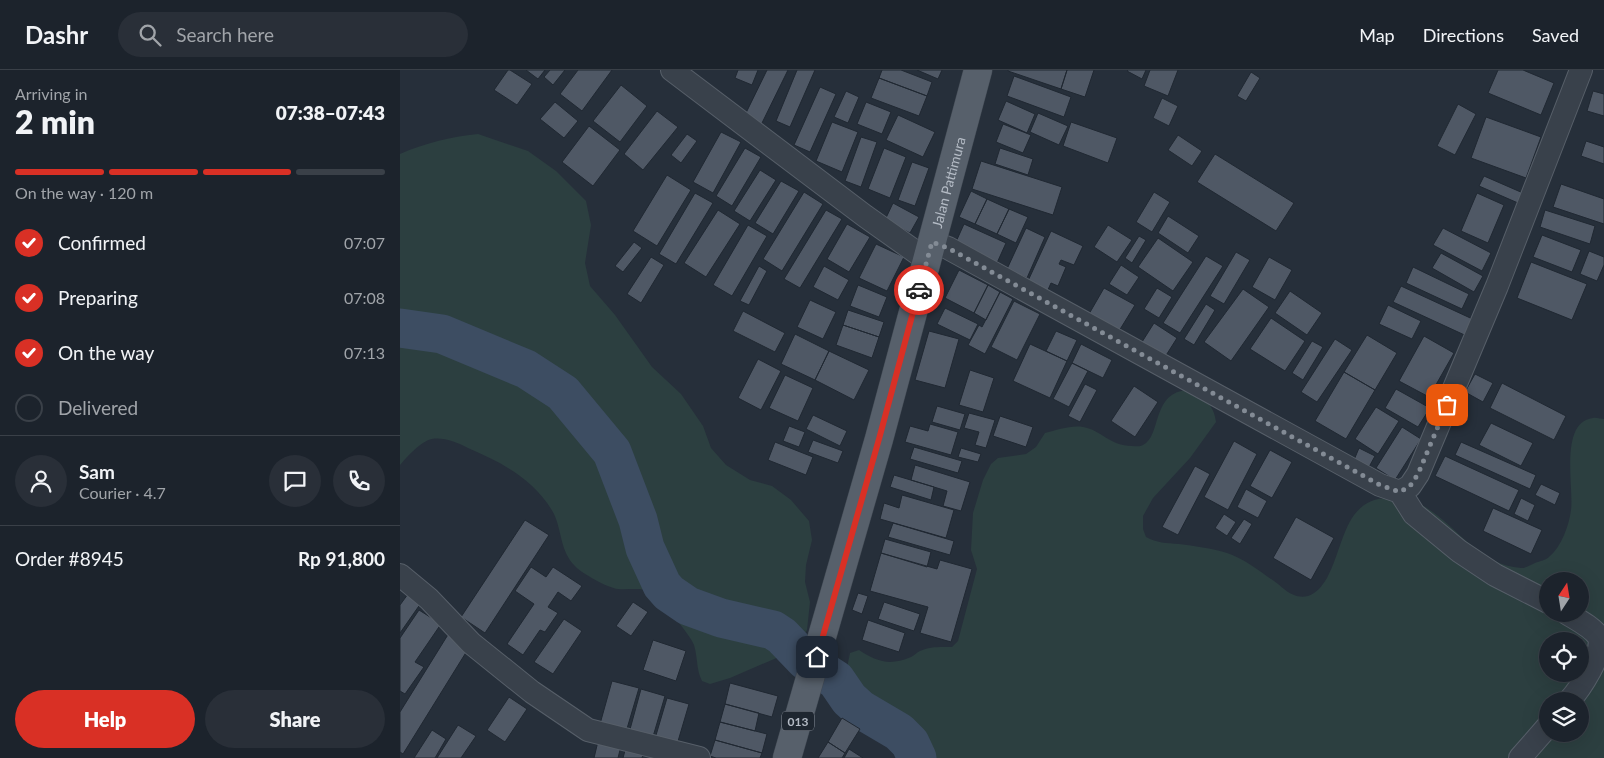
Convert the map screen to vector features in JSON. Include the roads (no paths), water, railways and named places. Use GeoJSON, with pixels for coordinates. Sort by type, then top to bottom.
{"type":"FeatureCollection","features":[{"type":"Feature","properties":{"kind":"main road","name":"Jalan Pattimura"},"geometry":{"type":"LineString","coordinates":[[787,758],[879,439],[978,70]]}},
{"type":"Feature","properties":{"kind":"street"},"geometry":{"type":"LineString","coordinates":[[672,70],[865,216],[930,251],[948,248],[1380,485],[1400,492],[1414,514],[1459,552],[1495,575],[1539,597]]}},
{"type":"Feature","properties":{"kind":"street"},"geometry":{"type":"LineString","coordinates":[[1400,492],[1410,486],[1418,474],[1497,286],[1581,70]]}},
{"type":"Feature","properties":{"kind":"street"},"geometry":{"type":"LineString","coordinates":[[400,575],[429,599],[471,643],[532,692],[588,730],[699,758]]}},
{"type":"Feature","properties":{"kind":"street"},"geometry":{"type":"LineString","coordinates":[[1576,692],[1594,667],[1602,644],[1601,638],[1596,633],[1580,622]]}},
{"type":"Feature","properties":{"kind":"street"},"geometry":{"type":"LineString","coordinates":[[1520,758],[1539,736]]}},
{"type":"Feature","properties":{"kind":"waterway"},"geometry":{"type":"LineString","coordinates":[[400,328],[442,334],[526,369],[563,393],[612,452],[638,520],[645,548],[662,585],[669,593],[688,606],[721,618],[773,630],[782,636],[805,660],[836,680],[849,699],[860,709],[899,732],[910,743],[917,758]]}}]}
